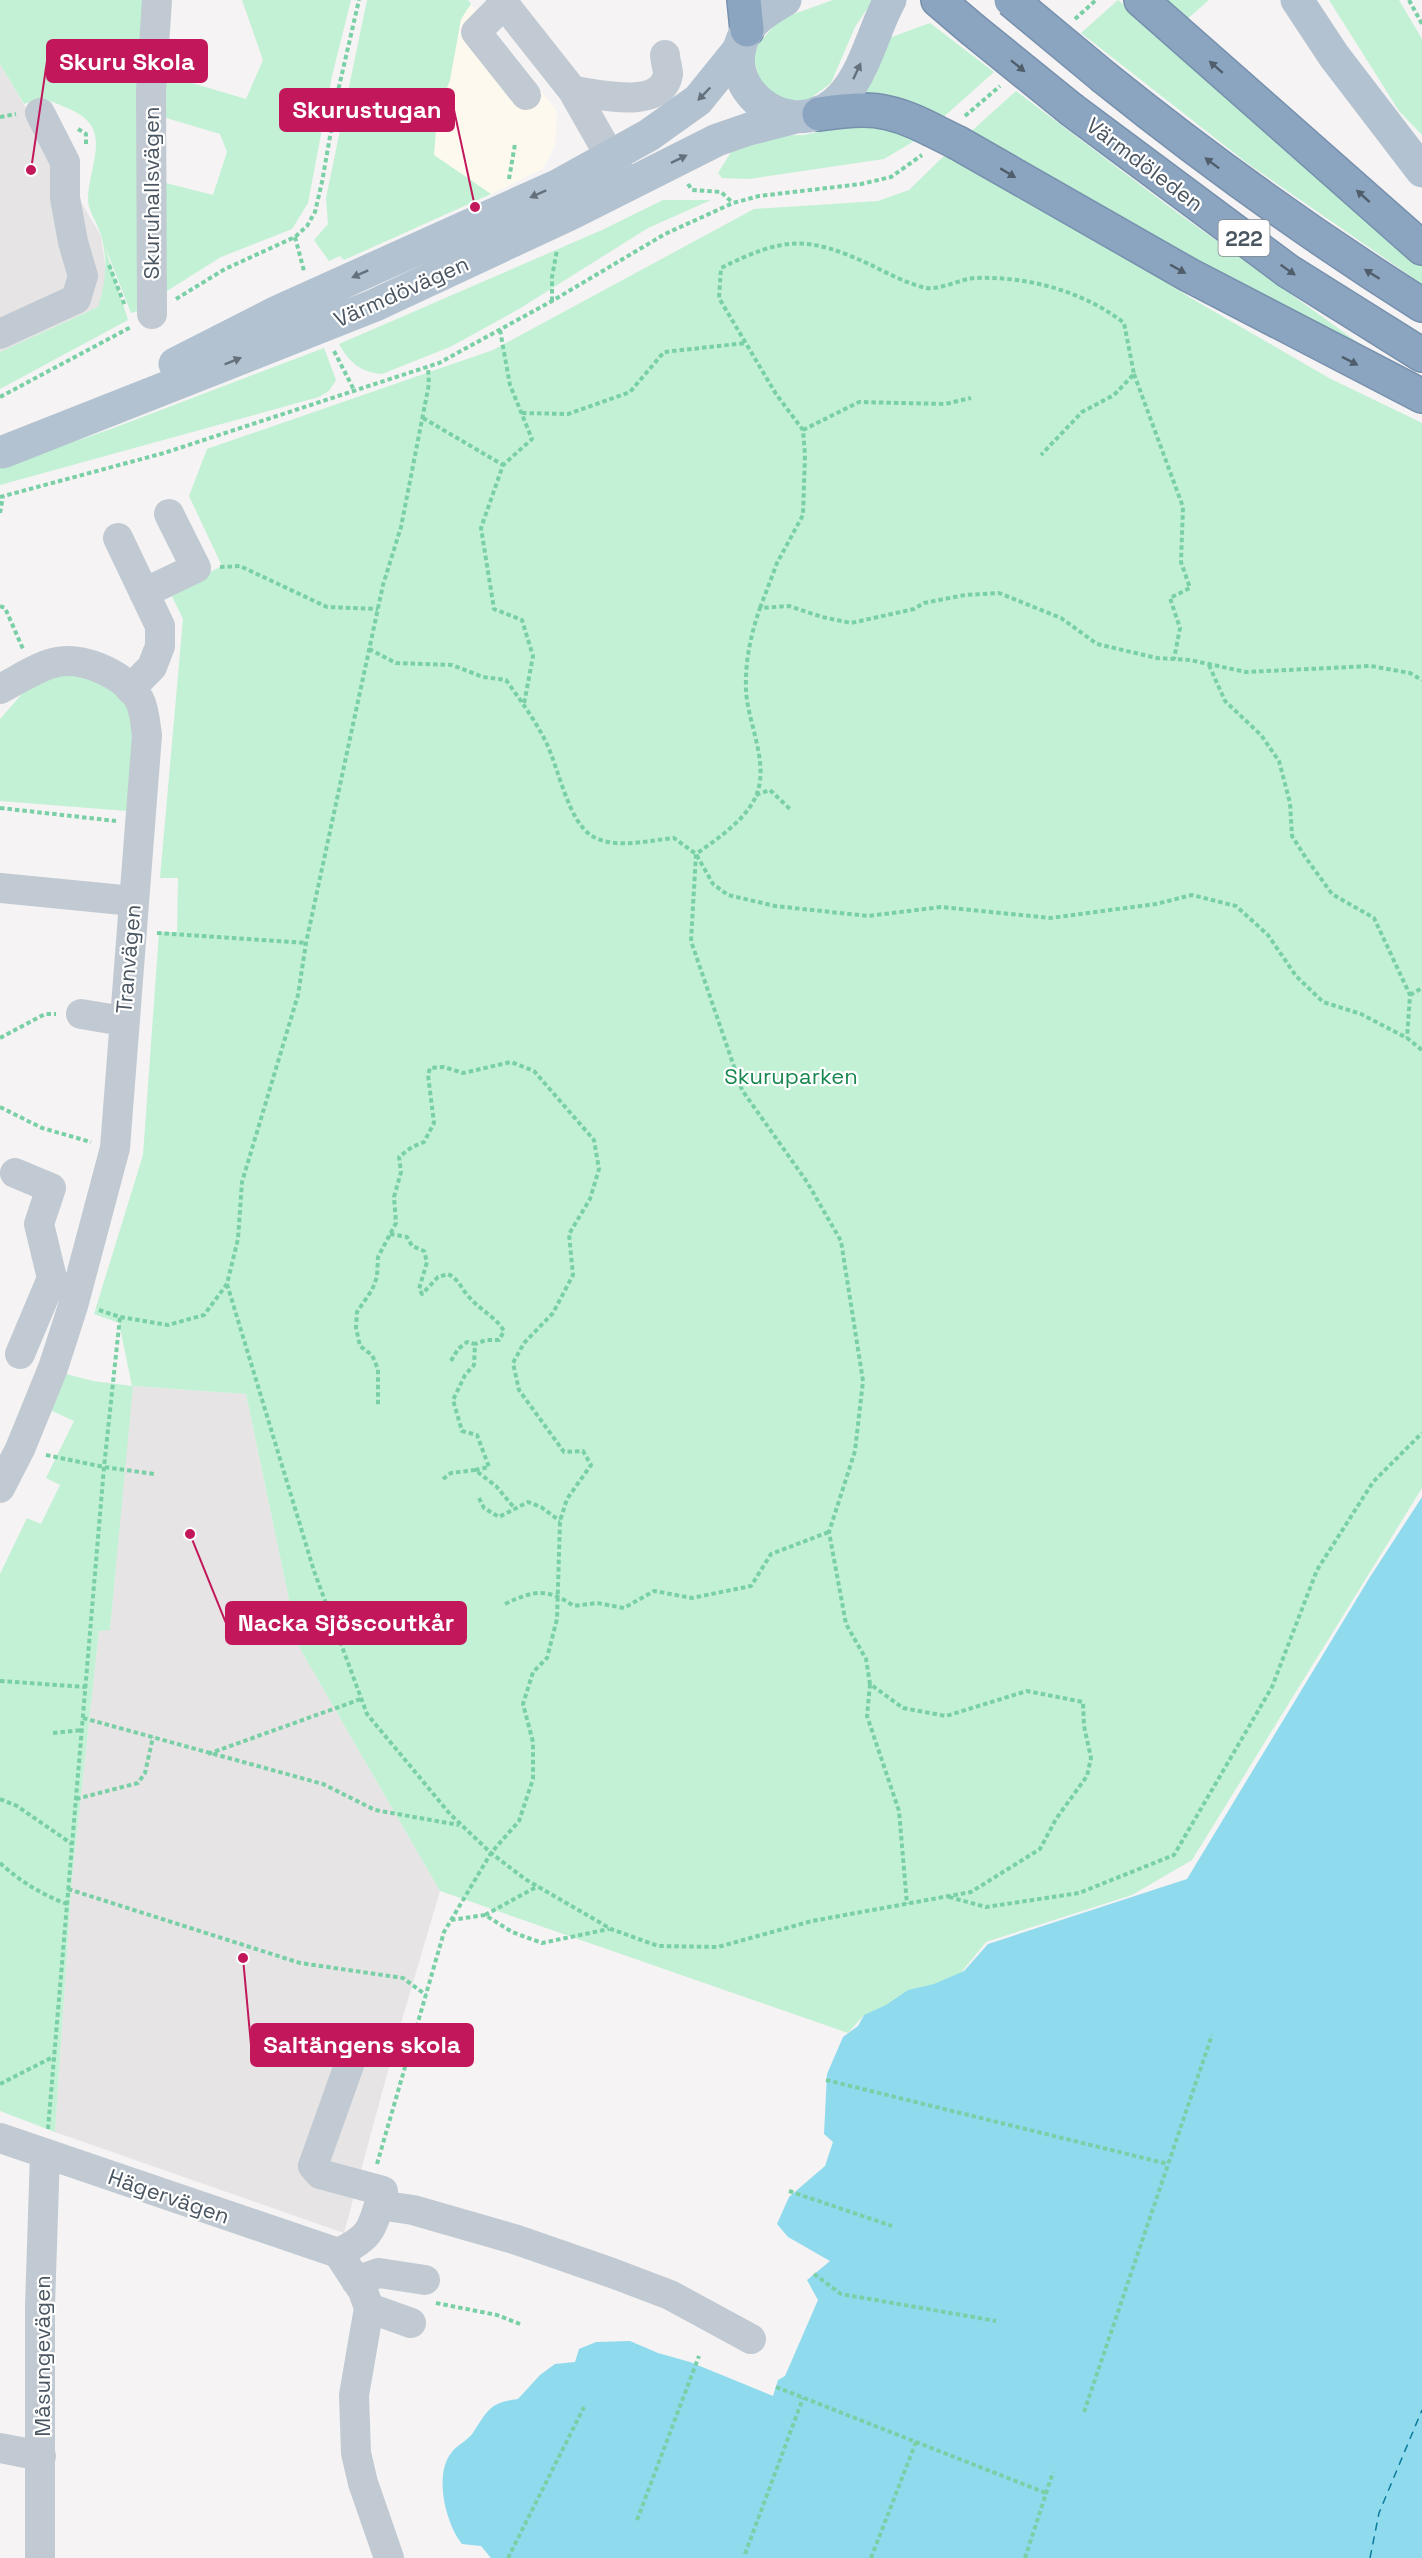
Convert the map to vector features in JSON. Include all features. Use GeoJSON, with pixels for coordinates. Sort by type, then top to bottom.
{"type":"FeatureCollection","features":[{"type":"Feature","properties":{"kind":"highway","name":"Värmdöleden"},"geometry":{"type":"LineString","coordinates":[[1011,0],[1105,78],[1246,188],[1326,245],[1422,305]]}},
{"type":"Feature","properties":{"kind":"highway"},"geometry":{"type":"LineString","coordinates":[[1141,0],[1422,248]]}},
{"type":"Feature","properties":{"kind":"highway","name":"Värmdöleden"},"geometry":{"type":"LineString","coordinates":[[942,3],[1072,110],[1288,271],[1422,355]]}},
{"type":"Feature","properties":{"kind":"highway"},"geometry":{"type":"LineString","coordinates":[[806,116],[861,107],[904,118],[944,135],[1189,275],[1422,396]]}},
{"type":"Feature","properties":{"kind":"main road","name":"Värmdövägen"},"geometry":{"type":"LineString","coordinates":[[2,453],[277,312],[559,185],[649,135],[692,105],[714,83],[744,26],[785,0]]}},
{"type":"Feature","properties":{"kind":"main road"},"geometry":{"type":"LineString","coordinates":[[744,26],[740,73],[748,91],[765,106],[806,116],[835,104],[849,88],[891,0]]}},
{"type":"Feature","properties":{"kind":"main road"},"geometry":{"type":"LineString","coordinates":[[1297,0],[1334,56],[1422,171]]}},
{"type":"Feature","properties":{"kind":"main road"},"geometry":{"type":"LineString","coordinates":[[1317,0],[1342,40],[1381,116]]}},
{"type":"Feature","properties":{"kind":"main road","name":"Värmdövägen"},"geometry":{"type":"LineString","coordinates":[[2,453],[373,306],[734,133],[806,116]]}},
{"type":"Feature","properties":{"kind":"street","name":"Skuruhallsvägen"},"geometry":{"type":"LineString","coordinates":[[152,314],[151,91],[157,0]]}},
{"type":"Feature","properties":{"kind":"street"},"geometry":{"type":"LineString","coordinates":[[526,95],[476,32],[503,2],[573,91],[627,185]]}},
{"type":"Feature","properties":{"kind":"street"},"geometry":{"type":"LineString","coordinates":[[573,91],[637,99],[660,89],[668,74],[664,55]]}},
{"type":"Feature","properties":{"kind":"street"},"geometry":{"type":"LineString","coordinates":[[0,334],[76,299],[82,286],[81,265],[72,242],[65,198],[65,162],[40,113]]}},
{"type":"Feature","properties":{"kind":"street"},"geometry":{"type":"LineString","coordinates":[[144,593],[196,568],[169,514]]}},
{"type":"Feature","properties":{"kind":"street"},"geometry":{"type":"LineString","coordinates":[[118,538],[160,626],[160,646],[152,667],[130,689]]}},
{"type":"Feature","properties":{"kind":"street","name":"Tranvägen"},"geometry":{"type":"LineString","coordinates":[[0,688],[50,663],[74,662],[115,676],[130,689],[140,700],[147,735],[123,1021],[115,1148],[73,1306],[53,1368],[20,1449],[0,1488]]}},
{"type":"Feature","properties":{"kind":"street"},"geometry":{"type":"LineString","coordinates":[[0,888],[133,901]]}},
{"type":"Feature","properties":{"kind":"street"},"geometry":{"type":"LineString","coordinates":[[81,1014],[123,1021]]}},
{"type":"Feature","properties":{"kind":"street"},"geometry":{"type":"LineString","coordinates":[[15,1173],[51,1188],[39,1224],[52,1278],[10,1350],[53,1368]]}},
{"type":"Feature","properties":{"kind":"street"},"geometry":{"type":"LineString","coordinates":[[353,2054],[313,2166],[320,2174],[413,2210],[517,2240],[670,2295],[751,2339]]}},
{"type":"Feature","properties":{"kind":"street","name":"Hägervägen"},"geometry":{"type":"LineString","coordinates":[[0,2138],[46,2145],[338,2253]]}},
{"type":"Feature","properties":{"kind":"street","name":"Måsungevägen"},"geometry":{"type":"LineString","coordinates":[[40,2558],[40,2306],[46,2145]]}},
{"type":"Feature","properties":{"kind":"street"},"geometry":{"type":"LineString","coordinates":[[374,2196],[363,2241],[338,2253],[357,2281],[369,2308],[354,2395],[356,2453],[363,2483],[389,2558]]}},
{"type":"Feature","properties":{"kind":"street"},"geometry":{"type":"LineString","coordinates":[[357,2281],[379,2273],[422,2301]]}},
{"type":"Feature","properties":{"kind":"street"},"geometry":{"type":"LineString","coordinates":[[369,2308],[422,2301]]}},
{"type":"Feature","properties":{"kind":"street"},"geometry":{"type":"LineString","coordinates":[[0,2448],[41,2456]]}},
{"type":"Feature","properties":{"kind":"path"},"geometry":{"type":"LineString","coordinates":[[306,279],[295,237],[307,226],[315,212],[359,0]]}},
{"type":"Feature","properties":{"kind":"path"},"geometry":{"type":"LineString","coordinates":[[1070,24],[1096,0]]}},
{"type":"Feature","properties":{"kind":"path"},"geometry":{"type":"LineString","coordinates":[[1409,0],[1422,24]]}},
{"type":"Feature","properties":{"kind":"path"},"geometry":{"type":"LineString","coordinates":[[0,513],[1,496],[164,453],[428,367],[552,302],[664,234],[733,203],[759,196],[861,184],[891,177],[944,135],[1005,81]]}},
{"type":"Feature","properties":{"kind":"path"},"geometry":{"type":"LineString","coordinates":[[508,182],[515,144]]}},
{"type":"Feature","properties":{"kind":"path"},"geometry":{"type":"LineString","coordinates":[[696,855],[720,838],[753,803],[756,795],[760,765],[746,688],[747,657],[760,608],[777,563],[803,515],[805,455],[803,430],[776,394],[719,298],[721,268],[760,248],[794,241],[847,254],[927,288],[974,278],[1034,282],[1101,305],[1124,323],[1134,374],[1183,507],[1181,562],[1190,588],[1170,598],[1180,628],[1174,659]]}},
{"type":"Feature","properties":{"kind":"path"},"geometry":{"type":"LineString","coordinates":[[552,302],[553,264],[558,247]]}},
{"type":"Feature","properties":{"kind":"path"},"geometry":{"type":"LineString","coordinates":[[500,330],[510,385],[532,439],[503,465],[481,528],[494,609],[522,620],[533,656],[524,705]]}},
{"type":"Feature","properties":{"kind":"path"},"geometry":{"type":"LineString","coordinates":[[522,413],[568,414],[630,392],[664,352],[746,343]]}},
{"type":"Feature","properties":{"kind":"path"},"geometry":{"type":"LineString","coordinates":[[330,344],[354,390]]}},
{"type":"Feature","properties":{"kind":"path"},"geometry":{"type":"LineString","coordinates":[[91,1309],[120,1317],[168,1325],[204,1315],[227,1284],[238,1239],[242,1182],[298,995],[306,943],[369,649],[401,527],[429,384],[428,367]]}},
{"type":"Feature","properties":{"kind":"path"},"geometry":{"type":"LineString","coordinates":[[1041,455],[1082,412],[1114,395],[1134,374]]}},
{"type":"Feature","properties":{"kind":"path"},"geometry":{"type":"LineString","coordinates":[[803,430],[859,402],[945,404],[971,398]]}},
{"type":"Feature","properties":{"kind":"path"},"geometry":{"type":"LineString","coordinates":[[422,418],[503,465]]}},
{"type":"Feature","properties":{"kind":"path"},"geometry":{"type":"LineString","coordinates":[[196,568],[240,566],[327,607],[378,609]]}},
{"type":"Feature","properties":{"kind":"path"},"geometry":{"type":"LineString","coordinates":[[760,608],[789,606],[822,617],[851,623],[914,609],[924,603],[965,595],[999,593],[1061,618],[1097,644],[1156,658],[1208,664],[1246,672],[1371,666],[1410,673],[1422,680]]}},
{"type":"Feature","properties":{"kind":"path"},"geometry":{"type":"LineString","coordinates":[[0,606],[5,608],[33,672]]}},
{"type":"Feature","properties":{"kind":"path"},"geometry":{"type":"LineString","coordinates":[[369,649],[396,663],[452,665],[483,677],[506,680],[533,716],[557,766],[574,816],[592,836],[617,844],[674,838],[696,855],[713,884],[728,895],[775,906],[868,916],[941,907],[1050,918],[1156,904],[1192,895],[1236,906],[1268,935],[1296,976],[1323,1002],[1361,1014],[1407,1038],[1422,1050]]}},
{"type":"Feature","properties":{"kind":"path"},"geometry":{"type":"LineString","coordinates":[[1208,664],[1225,701],[1261,735],[1279,761],[1290,803],[1292,836],[1332,894],[1374,918],[1410,995],[1407,1038]]}},
{"type":"Feature","properties":{"kind":"path"},"geometry":{"type":"LineString","coordinates":[[756,795],[770,790],[791,810]]}},
{"type":"Feature","properties":{"kind":"path"},"geometry":{"type":"LineString","coordinates":[[0,808],[140,824]]}},
{"type":"Feature","properties":{"kind":"path"},"geometry":{"type":"LineString","coordinates":[[696,855],[691,941],[742,1090],[807,1182],[841,1241],[863,1381],[855,1451],[829,1532],[846,1624],[866,1659],[870,1684],[867,1716],[899,1811],[907,1904]]}},
{"type":"Feature","properties":{"kind":"path"},"geometry":{"type":"LineString","coordinates":[[130,932],[203,934],[244,940],[306,943]]}},
{"type":"Feature","properties":{"kind":"path"},"geometry":{"type":"LineString","coordinates":[[1410,995],[1422,988]]}},
{"type":"Feature","properties":{"kind":"path"},"geometry":{"type":"LineString","coordinates":[[0,1038],[45,1014],[81,1014]]}},
{"type":"Feature","properties":{"kind":"path"},"geometry":{"type":"LineString","coordinates":[[374,2196],[444,1932],[491,1853],[519,1821],[533,1779],[533,1742],[523,1704],[533,1672],[547,1658],[557,1619],[560,1521],[567,1499],[591,1465],[583,1451],[564,1452],[550,1436],[519,1390],[513,1363],[524,1343],[553,1313],[573,1275],[569,1234],[590,1199],[599,1169],[594,1140],[534,1071],[511,1062],[463,1073],[444,1068],[430,1068],[428,1075],[434,1123],[424,1142],[412,1146],[399,1157],[401,1172],[394,1197],[396,1223],[378,1257],[377,1277],[372,1290],[357,1312],[356,1328],[360,1346],[372,1355],[378,1369],[378,1405]]}},
{"type":"Feature","properties":{"kind":"path"},"geometry":{"type":"LineString","coordinates":[[0,1107],[42,1128],[115,1148]]}},
{"type":"Feature","properties":{"kind":"path"},"geometry":{"type":"LineString","coordinates":[[390,1234],[407,1238],[412,1246],[424,1251],[427,1262],[419,1289],[422,1294],[438,1277],[448,1274],[458,1279],[468,1296],[480,1308],[497,1319],[504,1331],[499,1340],[486,1340],[475,1344],[467,1342],[458,1349],[451,1361]]}},
{"type":"Feature","properties":{"kind":"path"},"geometry":{"type":"LineString","coordinates":[[227,1284],[314,1571],[367,1714],[461,1825],[491,1853],[538,1886],[611,1929],[658,1946],[718,1947],[812,1921],[971,1892],[1040,1849],[1056,1819],[1087,1776],[1091,1758],[1084,1726],[1083,1702],[1027,1691],[946,1716],[903,1708],[870,1684]]}},
{"type":"Feature","properties":{"kind":"path"},"geometry":{"type":"LineString","coordinates":[[46,2145],[104,1467],[120,1317]]}},
{"type":"Feature","properties":{"kind":"path"},"geometry":{"type":"LineString","coordinates":[[443,1479],[451,1473],[489,1467],[477,1435],[462,1431],[453,1400],[465,1375],[474,1365],[475,1344]]}},
{"type":"Feature","properties":{"kind":"path"},"geometry":{"type":"LineString","coordinates":[[948,1897],[986,1907],[1079,1893],[1174,1855],[1272,1687],[1317,1570],[1373,1482],[1422,1433]]}},
{"type":"Feature","properties":{"kind":"path"},"geometry":{"type":"LineString","coordinates":[[20,1449],[104,1467],[154,1474]]}},
{"type":"Feature","properties":{"kind":"path"},"geometry":{"type":"LineString","coordinates":[[475,1470],[496,1486],[516,1510]]}},
{"type":"Feature","properties":{"kind":"path"},"geometry":{"type":"LineString","coordinates":[[479,1498],[484,1508],[499,1517],[528,1502],[541,1507],[560,1521]]}},
{"type":"Feature","properties":{"kind":"path"},"geometry":{"type":"LineString","coordinates":[[505,1604],[529,1593],[556,1595],[574,1606],[597,1603],[624,1608],[654,1591],[692,1598],[751,1586],[771,1554],[829,1532]]}},
{"type":"Feature","properties":{"kind":"path"},"geometry":{"type":"LineString","coordinates":[[0,1681],[86,1687]]}},
{"type":"Feature","properties":{"kind":"path"},"geometry":{"type":"LineString","coordinates":[[207,1754],[361,1699]]}},
{"type":"Feature","properties":{"kind":"path"},"geometry":{"type":"LineString","coordinates":[[83,1718],[207,1754],[323,1784],[375,1810],[461,1825]]}},
{"type":"Feature","properties":{"kind":"path"},"geometry":{"type":"LineString","coordinates":[[53,1733],[82,1730]]}},
{"type":"Feature","properties":{"kind":"path"},"geometry":{"type":"LineString","coordinates":[[76,1799],[138,1783],[145,1773],[153,1737]]}},
{"type":"Feature","properties":{"kind":"path"},"geometry":{"type":"LineString","coordinates":[[0,1799],[17,1806],[72,1844]]}},
{"type":"Feature","properties":{"kind":"path"},"geometry":{"type":"LineString","coordinates":[[0,1863],[36,1891],[67,1904]]}},
{"type":"Feature","properties":{"kind":"path"},"geometry":{"type":"LineString","coordinates":[[451,1920],[485,1915],[538,1886]]}},
{"type":"Feature","properties":{"kind":"path"},"geometry":{"type":"LineString","coordinates":[[68,1889],[300,1963],[403,1978],[426,1995]]}},
{"type":"Feature","properties":{"kind":"path"},"geometry":{"type":"LineString","coordinates":[[485,1915],[512,1932],[542,1943],[611,1929]]}},
{"type":"Feature","properties":{"kind":"path"},"geometry":{"type":"LineString","coordinates":[[1084,2412],[1212,2035]]}},
{"type":"Feature","properties":{"kind":"path"},"geometry":{"type":"LineString","coordinates":[[0,2084],[54,2057]]}},
{"type":"Feature","properties":{"kind":"path"},"geometry":{"type":"LineString","coordinates":[[826,2080],[1168,2164]]}},
{"type":"Feature","properties":{"kind":"path"},"geometry":{"type":"LineString","coordinates":[[789,2191],[892,2226]]}},
{"type":"Feature","properties":{"kind":"path"},"geometry":{"type":"LineString","coordinates":[[814,2274],[842,2294],[996,2321]]}},
{"type":"Feature","properties":{"kind":"path"},"geometry":{"type":"LineString","coordinates":[[422,2301],[460,2310],[497,2315],[520,2324]]}},
{"type":"Feature","properties":{"kind":"path"},"geometry":{"type":"LineString","coordinates":[[637,2520],[699,2356]]}},
{"type":"Feature","properties":{"kind":"path"},"geometry":{"type":"LineString","coordinates":[[776,2387],[1046,2493]]}},
{"type":"Feature","properties":{"kind":"path"},"geometry":{"type":"LineString","coordinates":[[745,2554],[803,2398]]}},
{"type":"Feature","properties":{"kind":"path"},"geometry":{"type":"LineString","coordinates":[[508,2558],[584,2407]]}},
{"type":"Feature","properties":{"kind":"path"},"geometry":{"type":"LineString","coordinates":[[871,2558],[916,2442]]}},
{"type":"Feature","properties":{"kind":"path"},"geometry":{"type":"LineString","coordinates":[[1025,2558],[1053,2472]]}},
{"type":"Feature","properties":{"kind":"shaded area"},"geometry":{"type":"Polygon","coordinates":[[[471,4],[557,111],[555,145],[544,168],[491,194],[434,155],[437,115],[450,80],[461,19],[471,4]]]}},
{"type":"Feature","properties":{"kind":"shaded area"},"geometry":{"type":"Polygon","coordinates":[[[0,64],[101,236],[107,278],[98,307],[0,352],[0,64]]]}},
{"type":"Feature","properties":{"kind":"shaded area"},"geometry":{"type":"Polygon","coordinates":[[[132,1386],[246,1394],[299,1647],[440,1891],[399,2030],[344,2233],[55,2132],[72,1879],[99,1630],[110,1630],[132,1386]]]}},
{"type":"Feature","properties":{"kind":"green space"},"geometry":{"type":"Polygon","coordinates":[[[0,0],[148,0],[147,308],[131,313],[104,244],[128,320],[0,389],[0,352],[98,307],[103,289],[105,262],[101,235],[88,204],[96,148],[91,125],[82,116],[50,101],[41,100],[24,104],[0,64],[0,0]]]}},
{"type":"Feature","properties":{"kind":"green space"},"geometry":{"type":"Polygon","coordinates":[[[242,0],[351,0],[332,76],[308,203],[292,229],[221,257],[159,296],[158,181],[213,195],[227,152],[220,134],[153,114],[158,73],[246,99],[263,60],[242,0]]]}},
{"type":"Feature","properties":{"kind":"green space"},"geometry":{"type":"Polygon","coordinates":[[[367,0],[468,0],[471,4],[461,19],[450,80],[437,115],[434,155],[491,194],[344,260],[340,256],[329,261],[314,240],[328,224],[326,198],[367,0]]]}},
{"type":"Feature","properties":{"kind":"green space"},"geometry":{"type":"Polygon","coordinates":[[[833,0],[873,0],[855,27],[831,83],[808,100],[782,101],[760,83],[754,58],[757,45],[777,23],[791,15],[833,0]]]}},
{"type":"Feature","properties":{"kind":"green space"},"geometry":{"type":"Polygon","coordinates":[[[1118,0],[1349,200],[1422,258],[1422,284],[1247,163],[1081,33],[1118,0]]]}},
{"type":"Feature","properties":{"kind":"green space"},"geometry":{"type":"Polygon","coordinates":[[[1162,0],[1209,0],[1186,20],[1162,0]]]}},
{"type":"Feature","properties":{"kind":"green space"},"geometry":{"type":"Polygon","coordinates":[[[1329,0],[1399,0],[1422,39],[1422,135],[1399,111],[1329,0]]]}},
{"type":"Feature","properties":{"kind":"green space"},"geometry":{"type":"Polygon","coordinates":[[[930,23],[994,72],[939,121],[859,101],[875,77],[889,38],[930,23]]]}},
{"type":"Feature","properties":{"kind":"green space"},"geometry":{"type":"Polygon","coordinates":[[[1016,91],[1171,208],[1367,349],[1226,279],[966,136],[1016,91]]]}},
{"type":"Feature","properties":{"kind":"green space"},"geometry":{"type":"Polygon","coordinates":[[[857,123],[921,137],[884,159],[749,179],[722,178],[718,173],[733,149],[761,136],[804,135],[857,123]]]}},
{"type":"Feature","properties":{"kind":"green space","name":"Skuruparken"},"geometry":{"type":"Polygon","coordinates":[[[949,151],[1132,260],[1189,297],[1329,378],[1422,423],[1422,1488],[1192,1860],[1132,1895],[986,1942],[960,1974],[863,2016],[848,2033],[440,1891],[299,1647],[246,1394],[133,1386],[110,1630],[99,1631],[72,1879],[55,2132],[0,2111],[0,1574],[27,1518],[41,1524],[60,1485],[46,1478],[74,1421],[50,1410],[66,1374],[93,1381],[132,1386],[119,1323],[94,1314],[143,1155],[159,932],[177,932],[178,878],[160,878],[183,619],[170,592],[222,566],[189,496],[207,449],[493,350],[754,209],[878,201],[909,190],[949,151]]]}},
{"type":"Feature","properties":{"kind":"green space"},"geometry":{"type":"Polygon","coordinates":[[[663,200],[711,200],[648,228],[519,309],[450,347],[382,374],[362,369],[356,365],[339,344],[602,230],[663,200]]]}},
{"type":"Feature","properties":{"kind":"green space"},"geometry":{"type":"Polygon","coordinates":[[[324,348],[336,380],[329,391],[319,397],[0,485],[0,467],[111,429],[324,348]]]}},
{"type":"Feature","properties":{"kind":"green space"},"geometry":{"type":"Polygon","coordinates":[[[51,674],[88,676],[123,696],[135,722],[127,811],[0,801],[0,719],[22,694],[51,674]]]}},
{"type":"Feature","properties":{"kind":"water"},"geometry":{"type":"Polygon","coordinates":[[[1422,1497],[1422,2558],[491,2558],[481,2546],[462,2544],[451,2524],[444,2499],[443,2473],[446,2461],[454,2450],[473,2433],[490,2409],[495,2405],[518,2399],[540,2375],[555,2364],[575,2362],[579,2349],[596,2342],[630,2341],[658,2353],[690,2362],[773,2396],[778,2380],[785,2376],[818,2300],[807,2280],[830,2261],[788,2237],[777,2224],[789,2197],[825,2166],[833,2142],[824,2134],[827,2074],[843,2037],[858,2026],[864,2015],[886,2005],[908,1990],[934,1984],[964,1971],[988,1944],[1187,1879],[1370,1577],[1422,1497]]]}},
{"type":"Feature","properties":{"kind":"ferry route"},"geometry":{"type":"LineString","coordinates":[[1370,2558],[1379,2513],[1422,2410]]}},
{"type":"Feature","properties":{"kind":"place","name":"Skuru Skola"},"geometry":{"type":"Point","coordinates":[31,170]}},
{"type":"Feature","properties":{"kind":"place","name":"Skurustugan"},"geometry":{"type":"Point","coordinates":[475,207]}},
{"type":"Feature","properties":{"kind":"place","name":"Nacka Sjöscoutkår"},"geometry":{"type":"Point","coordinates":[190,1534]}},
{"type":"Feature","properties":{"kind":"place","name":"Saltängens skola"},"geometry":{"type":"Point","coordinates":[243,1958]}}]}
